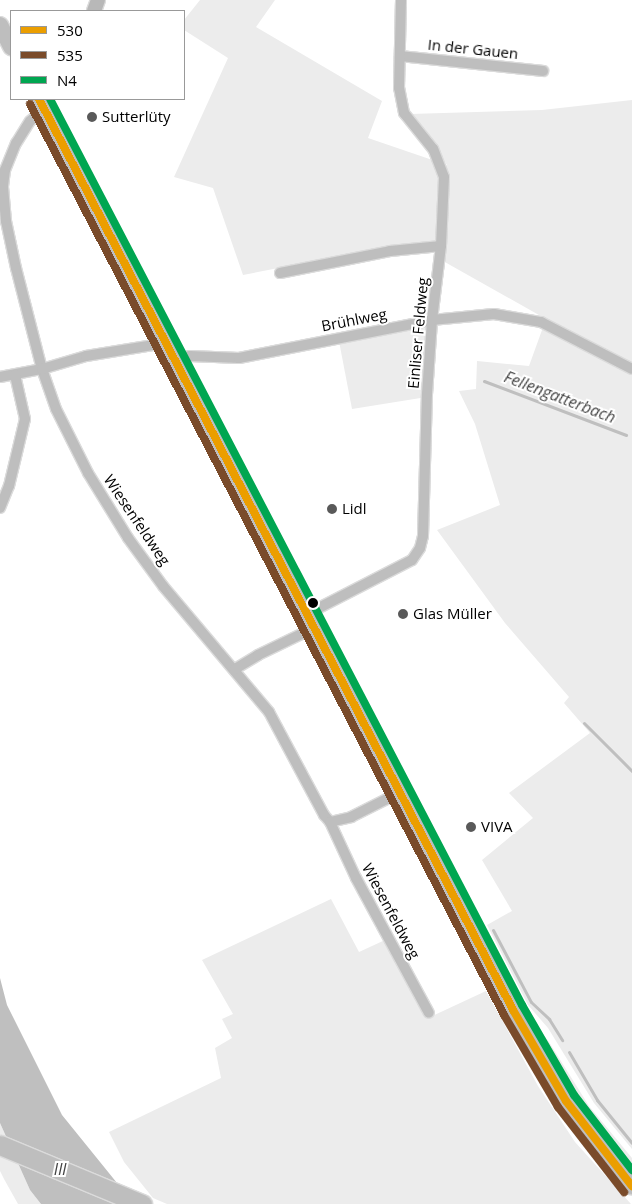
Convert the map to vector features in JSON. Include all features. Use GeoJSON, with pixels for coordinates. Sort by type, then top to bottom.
{"type":"FeatureCollection","features":[{"type":"Feature","properties":{"kind":"highway"},"geometry":{"type":"LineString","coordinates":[[0,1145],[142,1204]]}},
{"type":"Feature","properties":{"kind":"main road"},"geometry":{"type":"LineString","coordinates":[[0,25],[10,45]]}},
{"type":"Feature","properties":{"kind":"main road"},"geometry":{"type":"LineString","coordinates":[[41,104],[513,1010],[566,1102],[632,1186]]}},
{"type":"Feature","properties":{"kind":"street","name":"Einliser Feldweg"},"geometry":{"type":"LineString","coordinates":[[310,621],[412,560],[420,548],[423,536],[427,394],[432,320],[441,246],[444,177],[433,149],[404,114],[399,88],[401,0]]}},
{"type":"Feature","properties":{"kind":"street","name":"In der Gauen"},"geometry":{"type":"LineString","coordinates":[[400,56],[544,71]]}},
{"type":"Feature","properties":{"kind":"street","name":"Wiesenfeldweg"},"geometry":{"type":"LineString","coordinates":[[41,104],[27,124],[3,169],[3,222],[42,369],[69,438],[128,538],[163,586],[235,669],[269,712],[322,812],[330,822],[356,878],[430,1013]]}},
{"type":"Feature","properties":{"kind":"street"},"geometry":{"type":"LineString","coordinates":[[280,273],[390,251],[441,246]]}},
{"type":"Feature","properties":{"kind":"street","name":"Brühlweg"},"geometry":{"type":"LineString","coordinates":[[174,360],[190,356],[240,358],[432,320],[494,314],[541,322],[632,369]]}},
{"type":"Feature","properties":{"kind":"street"},"geometry":{"type":"LineString","coordinates":[[0,377],[42,369],[86,356],[165,343]]}},
{"type":"Feature","properties":{"kind":"street"},"geometry":{"type":"LineString","coordinates":[[0,508],[9,486],[26,419],[15,375]]}},
{"type":"Feature","properties":{"kind":"street"},"geometry":{"type":"LineString","coordinates":[[235,669],[310,621]]}},
{"type":"Feature","properties":{"kind":"street"},"geometry":{"type":"LineString","coordinates":[[330,822],[351,817],[399,793]]}},
{"type":"Feature","properties":{"kind":"shaded area"},"geometry":{"type":"Polygon","coordinates":[[[200,0],[275,0],[256,27],[382,101],[368,138],[447,165],[410,114],[542,110],[632,100],[632,1149],[594,1103],[548,1028],[528,1005],[487,925],[512,911],[482,860],[533,818],[509,793],[590,733],[564,703],[569,697],[505,623],[437,530],[500,505],[475,424],[459,391],[476,389],[477,361],[529,366],[546,319],[443,261],[444,242],[391,246],[243,275],[213,188],[174,177],[228,58],[185,31],[185,19],[200,0]]]}},
{"type":"Feature","properties":{"kind":"shaded area"},"geometry":{"type":"Polygon","coordinates":[[[438,313],[433,396],[352,409],[338,336],[438,313]]]}},
{"type":"Feature","properties":{"kind":"shaded area"},"geometry":{"type":"Polygon","coordinates":[[[462,890],[527,1014],[549,1042],[589,1106],[632,1158],[632,1173],[582,1111],[566,1086],[459,895],[462,890]]]}},
{"type":"Feature","properties":{"kind":"shaded area"},"geometry":{"type":"Polygon","coordinates":[[[331,899],[359,952],[385,940],[428,1018],[486,991],[538,1086],[575,1142],[631,1204],[167,1204],[153,1198],[124,1162],[109,1132],[221,1078],[215,1048],[232,1038],[222,1019],[233,1014],[202,960],[331,899]]]}},
{"type":"Feature","properties":{"kind":"shaded area"},"geometry":{"type":"Polygon","coordinates":[[[0,1123],[30,1190],[41,1204],[18,1204],[4,1179],[0,1171],[0,1123]]]}},
{"type":"Feature","properties":{"kind":"water","name":"Ill"},"geometry":{"type":"Polygon","coordinates":[[[0,978],[7,1005],[62,1115],[134,1204],[41,1204],[30,1190],[0,1123],[0,978]]]}},
{"type":"Feature","properties":{"kind":"waterway","name":"Fellengatterbach"},"geometry":{"type":"LineString","coordinates":[[484,381],[626,435]]}},
{"type":"Feature","properties":{"kind":"waterway"},"geometry":{"type":"LineString","coordinates":[[584,723],[632,771]]}},
{"type":"Feature","properties":{"kind":"waterway"},"geometry":{"type":"LineString","coordinates":[[493,930],[531,1002],[549,1019],[562,1040]]}},
{"type":"Feature","properties":{"kind":"waterway"},"geometry":{"type":"LineString","coordinates":[[569,1052],[597,1100],[632,1143]]}},
{"type":"Feature","properties":{"kind":"transit line","name":"530"},"geometry":{"type":"LineString","coordinates":[[40,100],[513,1010],[566,1101],[632,1186]]}},
{"type":"Feature","properties":{"kind":"transit line","name":"N4"},"geometry":{"type":"LineString","coordinates":[[51,100],[522,1005],[574,1095],[632,1170]]}},
{"type":"Feature","properties":{"kind":"transit line","name":"535"},"geometry":{"type":"LineString","coordinates":[[30,104],[504,1015],[558,1107],[624,1192]]}},
{"type":"Feature","properties":{"kind":"place","name":"Sutterlüty"},"geometry":{"type":"Point","coordinates":[92,117]}},
{"type":"Feature","properties":{"kind":"place","name":"Lidl"},"geometry":{"type":"Point","coordinates":[332,509]}},
{"type":"Feature","properties":{"kind":"place","name":"Glas Müller"},"geometry":{"type":"Point","coordinates":[403,614]}},
{"type":"Feature","properties":{"kind":"place","name":"VIVA"},"geometry":{"type":"Point","coordinates":[471,827]}}]}
